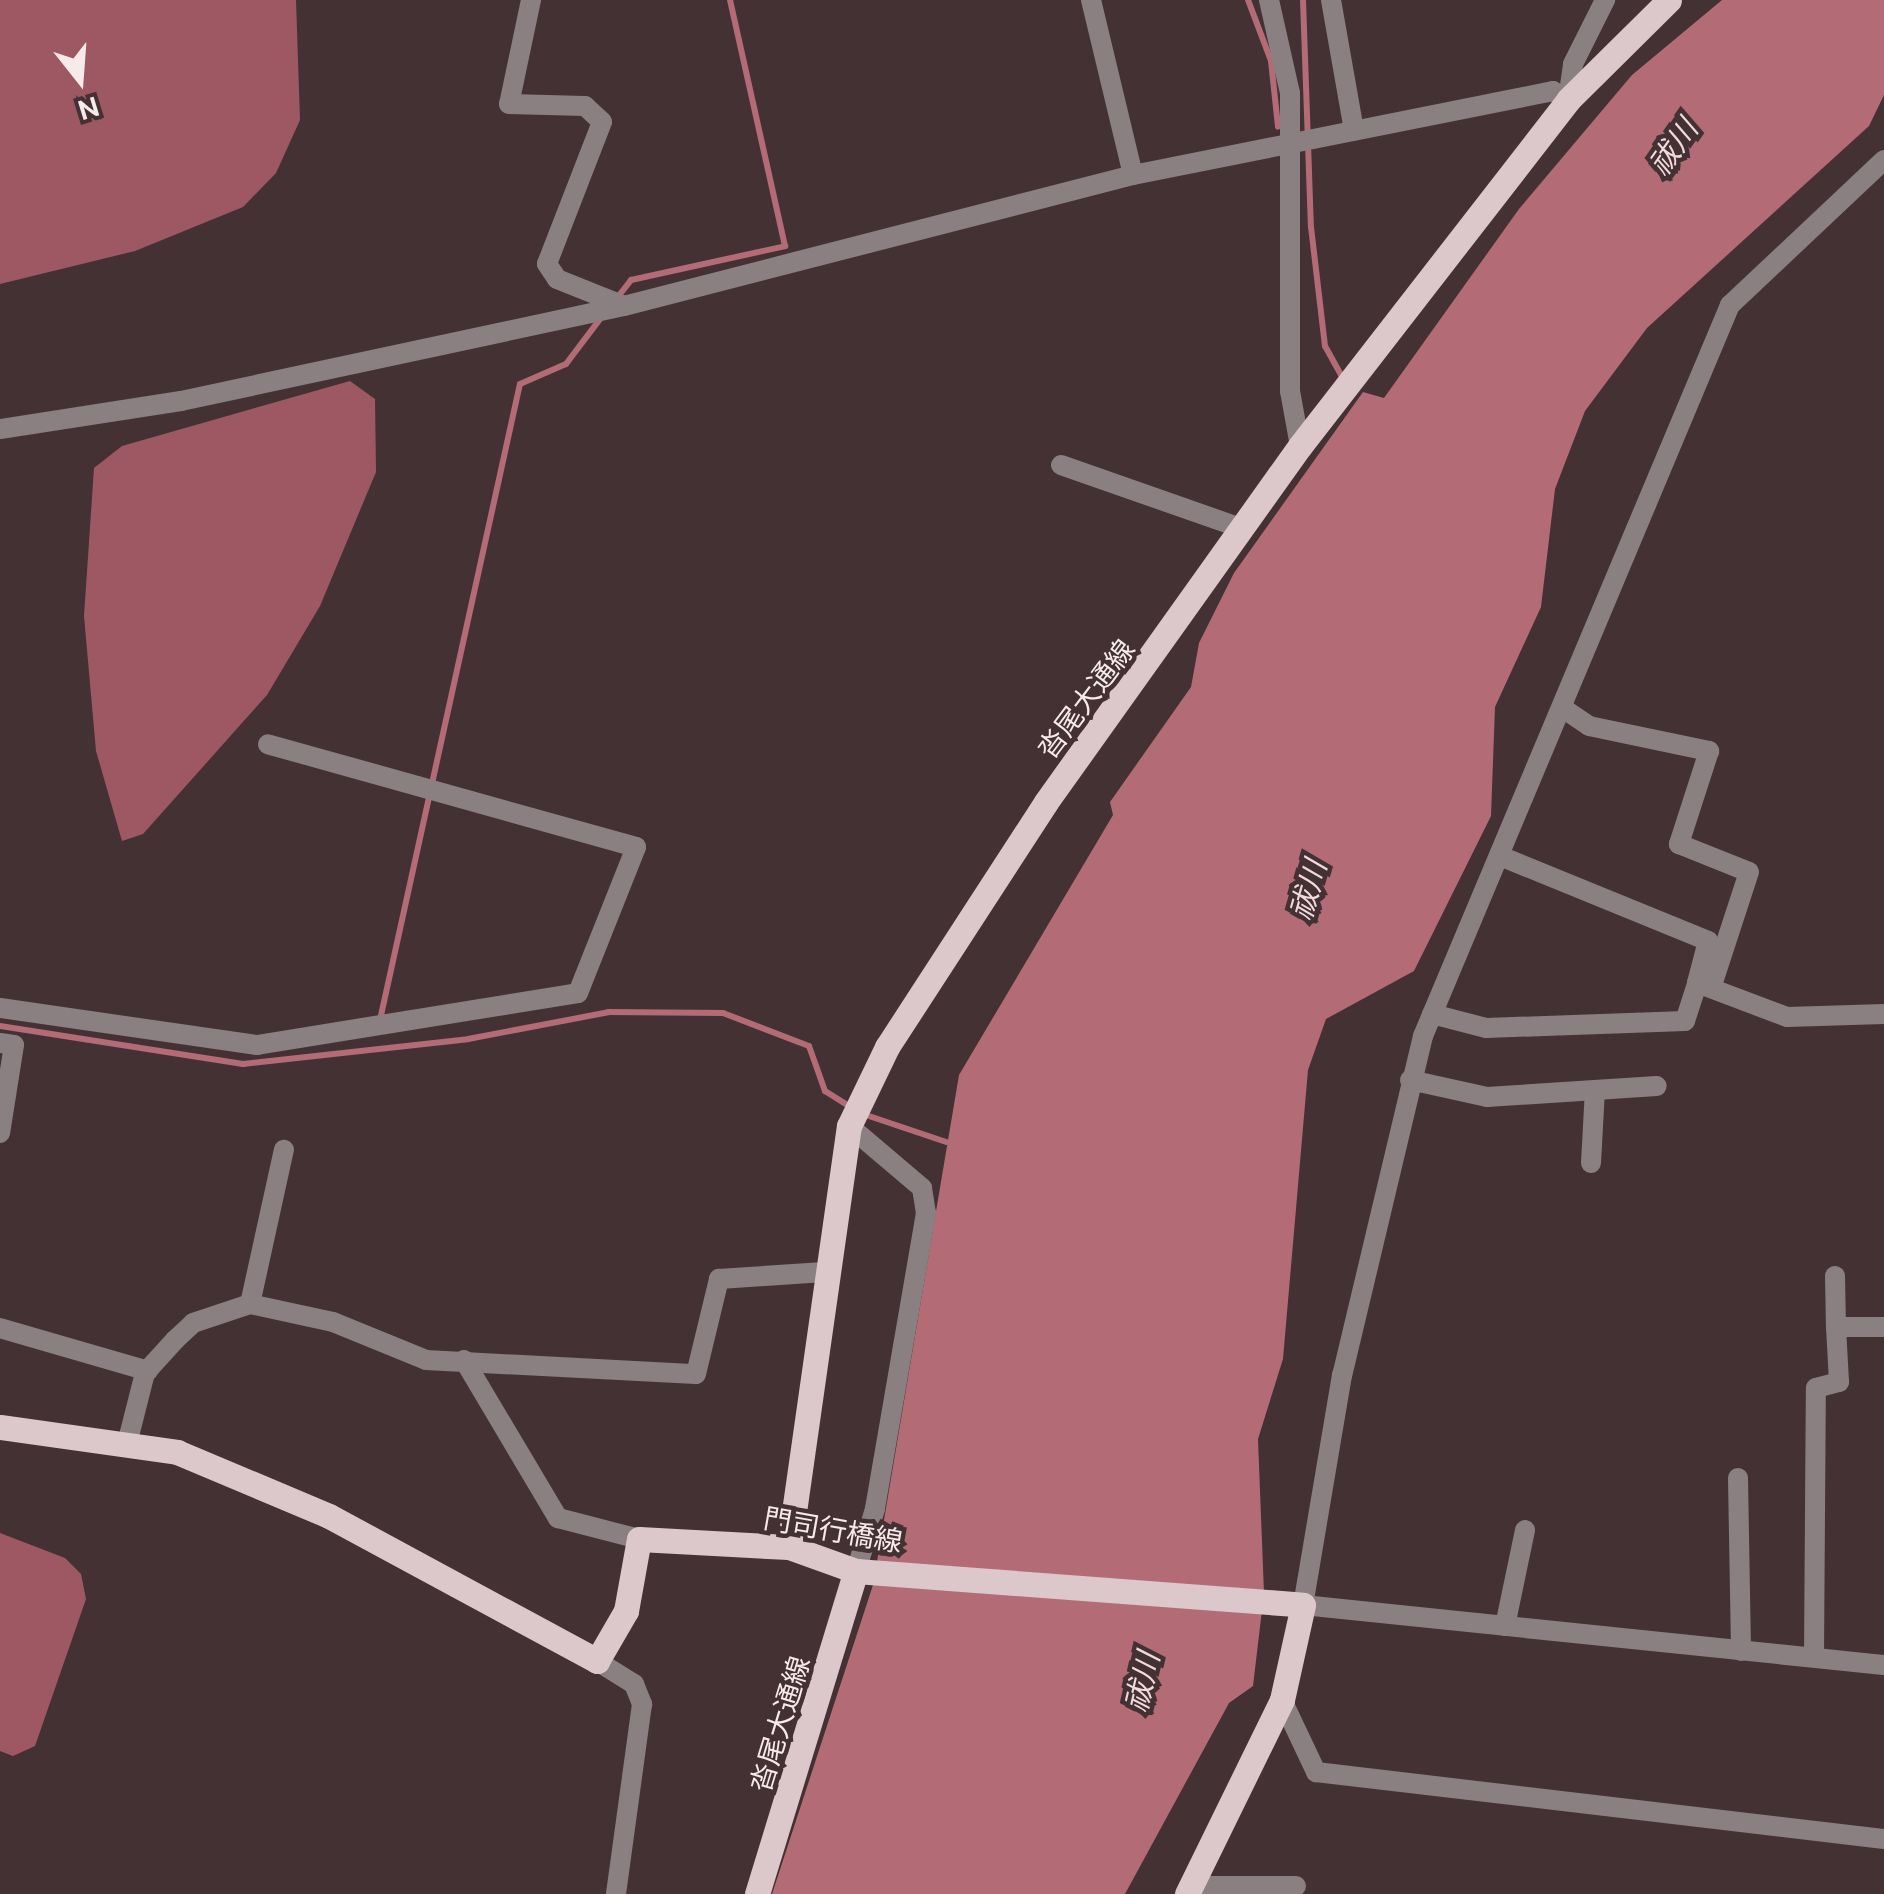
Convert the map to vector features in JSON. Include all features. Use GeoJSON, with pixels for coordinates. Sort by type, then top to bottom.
{"type":"FeatureCollection","features":[{"type":"Feature","properties":{"kind":"main road","name":"沓尾大通線"},"geometry":{"type":"LineString","coordinates":[[788,1547],[824,1272],[849,1126],[888,1046],[1036,818],[1300,446],[1319,428],[1359,368],[1568,100],[1669,0]]}},
{"type":"Feature","properties":{"kind":"main road"},"geometry":{"type":"LineString","coordinates":[[0,1427],[128,1440],[329,1516],[596,1662],[626,1611],[639,1538]]}},
{"type":"Feature","properties":{"kind":"main road","name":"門司行橋線"},"geometry":{"type":"LineString","coordinates":[[639,1538],[788,1547],[860,1571],[1292,1604]]}},
{"type":"Feature","properties":{"kind":"main road","name":"沓尾大通線"},"geometry":{"type":"LineString","coordinates":[[757,1894],[860,1571]]}},
{"type":"Feature","properties":{"kind":"main road"},"geometry":{"type":"LineString","coordinates":[[1189,1890],[1282,1700],[1292,1604]]}},
{"type":"Feature","properties":{"kind":"street"},"geometry":{"type":"LineString","coordinates":[[531,0],[509,104],[585,106],[602,122],[547,264],[556,279],[624,306]]}},
{"type":"Feature","properties":{"kind":"street"},"geometry":{"type":"LineString","coordinates":[[1091,0],[1133,175]]}},
{"type":"Feature","properties":{"kind":"street"},"geometry":{"type":"LineString","coordinates":[[1270,0],[1296,143],[1290,391],[1300,446]]}},
{"type":"Feature","properties":{"kind":"street"},"geometry":{"type":"LineString","coordinates":[[1331,0],[1350,130]]}},
{"type":"Feature","properties":{"kind":"street"},"geometry":{"type":"LineString","coordinates":[[0,429],[181,400],[624,306],[1133,175],[1553,92],[1568,100],[1573,64],[1605,0]]}},
{"type":"Feature","properties":{"kind":"street"},"geometry":{"type":"LineString","coordinates":[[1884,160],[1730,306],[1564,709],[1432,1014],[1410,1080],[1292,1604],[1884,1664]]}},
{"type":"Feature","properties":{"kind":"street"},"geometry":{"type":"LineString","coordinates":[[1060,465],[1240,528]]}},
{"type":"Feature","properties":{"kind":"street"},"geometry":{"type":"LineString","coordinates":[[1432,1014],[1486,1028],[1685,1021],[1704,986],[1749,872],[1679,844],[1709,752],[1589,726],[1564,709]]}},
{"type":"Feature","properties":{"kind":"street"},"geometry":{"type":"LineString","coordinates":[[0,1133],[9,1009],[256,1046],[578,993],[636,847],[268,744]]}},
{"type":"Feature","properties":{"kind":"street"},"geometry":{"type":"LineString","coordinates":[[1500,856],[1708,941],[1704,986]]}},
{"type":"Feature","properties":{"kind":"street"},"geometry":{"type":"LineString","coordinates":[[1704,986],[1788,1017],[1884,1014]]}},
{"type":"Feature","properties":{"kind":"street"},"geometry":{"type":"LineString","coordinates":[[1410,1080],[1487,1097],[1658,1086]]}},
{"type":"Feature","properties":{"kind":"street"},"geometry":{"type":"LineString","coordinates":[[1591,1163],[1594,1090]]}},
{"type":"Feature","properties":{"kind":"street"},"geometry":{"type":"LineString","coordinates":[[849,1126],[922,1188],[926,1213],[879,1491],[860,1571]]}},
{"type":"Feature","properties":{"kind":"street"},"geometry":{"type":"LineString","coordinates":[[250,1304],[284,1150]]}},
{"type":"Feature","properties":{"kind":"street"},"geometry":{"type":"LineString","coordinates":[[128,1440],[148,1371],[193,1323],[250,1304],[333,1322],[426,1360],[696,1374],[719,1279],[824,1272]]}},
{"type":"Feature","properties":{"kind":"street"},"geometry":{"type":"LineString","coordinates":[[1814,1656],[1816,1388],[1839,1382],[1835,1276]]}},
{"type":"Feature","properties":{"kind":"street"},"geometry":{"type":"LineString","coordinates":[[1836,1327],[1884,1328]]}},
{"type":"Feature","properties":{"kind":"street"},"geometry":{"type":"LineString","coordinates":[[0,1328],[148,1371]]}},
{"type":"Feature","properties":{"kind":"street"},"geometry":{"type":"LineString","coordinates":[[464,1360],[558,1518],[639,1538]]}},
{"type":"Feature","properties":{"kind":"street"},"geometry":{"type":"LineString","coordinates":[[1738,1478],[1741,1651]]}},
{"type":"Feature","properties":{"kind":"street"},"geometry":{"type":"LineString","coordinates":[[1505,1626],[1525,1530]]}},
{"type":"Feature","properties":{"kind":"street"},"geometry":{"type":"LineString","coordinates":[[596,1662],[634,1684],[642,1704],[616,1894]]}},
{"type":"Feature","properties":{"kind":"street"},"geometry":{"type":"LineString","coordinates":[[1282,1700],[1316,1772],[1884,1839]]}},
{"type":"Feature","properties":{"kind":"street"},"geometry":{"type":"LineString","coordinates":[[1189,1890],[1296,1886]]}},
{"type":"Feature","properties":{"kind":"shaded area"},"geometry":{"type":"Polygon","coordinates":[[[0,0],[296,0],[300,120],[276,173],[243,207],[135,251],[0,284],[0,0]]]}},
{"type":"Feature","properties":{"kind":"shaded area"},"geometry":{"type":"Polygon","coordinates":[[[350,381],[375,399],[376,472],[320,606],[267,695],[143,834],[122,841],[96,751],[84,616],[94,468],[122,446],[350,381]]]}},
{"type":"Feature","properties":{"kind":"shaded area"},"geometry":{"type":"Polygon","coordinates":[[[0,1533],[65,1558],[81,1574],[86,1599],[35,1746],[13,1756],[0,1751],[0,1533]]]}},
{"type":"Feature","properties":{"kind":"water","name":"祓川"},"geometry":{"type":"Polygon","coordinates":[[[1722,0],[1884,0],[1884,95],[1869,126],[1647,328],[1585,411],[1555,489],[1541,607],[1495,707],[1491,816],[1414,971],[1326,1019],[1308,1070],[1283,1359],[1258,1439],[1264,1593],[1253,1686],[1229,1703],[1125,1894],[772,1894],[873,1585],[959,1075],[1113,815],[1110,802],[1191,687],[1199,643],[1234,573],[1363,392],[1384,398],[1519,209],[1632,75],[1722,0]]]}},
{"type":"Feature","properties":{"kind":"waterway"},"geometry":{"type":"LineString","coordinates":[[617,298],[631,280],[785,246],[730,0]]}},
{"type":"Feature","properties":{"kind":"waterway"},"geometry":{"type":"LineString","coordinates":[[1248,0],[1271,61],[1278,127]]}},
{"type":"Feature","properties":{"kind":"waterway"},"geometry":{"type":"LineString","coordinates":[[1303,0],[1311,227],[1325,346],[1343,379]]}},
{"type":"Feature","properties":{"kind":"waterway"},"geometry":{"type":"LineString","coordinates":[[380,1020],[520,384],[566,364],[603,315]]}},
{"type":"Feature","properties":{"kind":"waterway"},"geometry":{"type":"LineString","coordinates":[[0,1026],[243,1064],[468,1039],[609,1012],[723,1013],[809,1046],[825,1091],[849,1106]]}},
{"type":"Feature","properties":{"kind":"waterway"},"geometry":{"type":"LineString","coordinates":[[860,1113],[946,1142]]}}]}
